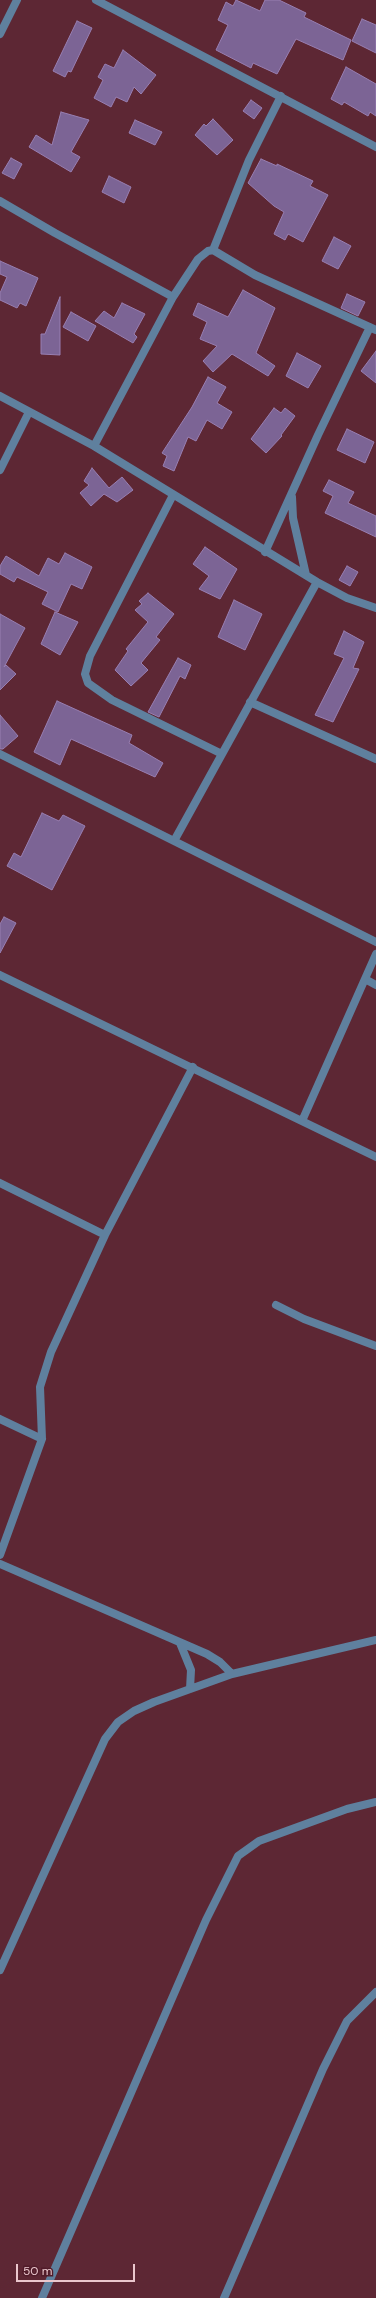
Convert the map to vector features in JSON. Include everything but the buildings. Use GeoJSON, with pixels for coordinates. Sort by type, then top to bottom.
{"type":"FeatureCollection","features":[{"type":"Feature","properties":{"kind":"street"},"geometry":{"type":"LineString","coordinates":[[0,34],[17,0]]}},
{"type":"Feature","properties":{"kind":"street"},"geometry":{"type":"LineString","coordinates":[[96,0],[376,147]]}},
{"type":"Feature","properties":{"kind":"street"},"geometry":{"type":"LineString","coordinates":[[94,446],[172,297],[198,259],[212,250],[249,160],[281,96]]}},
{"type":"Feature","properties":{"kind":"street"},"geometry":{"type":"LineString","coordinates":[[0,200],[55,233],[172,297]]}},
{"type":"Feature","properties":{"kind":"street"},"geometry":{"type":"LineString","coordinates":[[212,250],[255,275],[373,328],[292,494],[266,552]]}},
{"type":"Feature","properties":{"kind":"street"},"geometry":{"type":"LineString","coordinates":[[0,396],[94,446],[317,582],[347,598],[376,608]]}},
{"type":"Feature","properties":{"kind":"street"},"geometry":{"type":"LineString","coordinates":[[0,470],[29,412]]}},
{"type":"Feature","properties":{"kind":"street"},"geometry":{"type":"LineString","coordinates":[[292,494],[292,518],[300,556],[306,575]]}},
{"type":"Feature","properties":{"kind":"street"},"geometry":{"type":"LineString","coordinates":[[173,495],[90,656],[85,674],[88,683],[112,700],[222,754]]}},
{"type":"Feature","properties":{"kind":"street"},"geometry":{"type":"LineString","coordinates":[[174,841],[317,582]]}},
{"type":"Feature","properties":{"kind":"street"},"geometry":{"type":"LineString","coordinates":[[250,702],[376,759]]}},
{"type":"Feature","properties":{"kind":"street"},"geometry":{"type":"LineString","coordinates":[[0,754],[376,942]]}},
{"type":"Feature","properties":{"kind":"street"},"geometry":{"type":"LineString","coordinates":[[302,1121],[376,954]]}},
{"type":"Feature","properties":{"kind":"street"},"geometry":{"type":"LineString","coordinates":[[0,974],[376,1157]]}},
{"type":"Feature","properties":{"kind":"street"},"geometry":{"type":"LineString","coordinates":[[365,979],[376,984]]}},
{"type":"Feature","properties":{"kind":"street"},"geometry":{"type":"LineString","coordinates":[[0,1555],[42,1439],[40,1387],[50,1352],[105,1234],[193,1067]]}},
{"type":"Feature","properties":{"kind":"street"},"geometry":{"type":"LineString","coordinates":[[0,1184],[105,1234]]}},
{"type":"Feature","properties":{"kind":"street"},"geometry":{"type":"LineString","coordinates":[[276,1305],[304,1319],[376,1346]]}},
{"type":"Feature","properties":{"kind":"street"},"geometry":{"type":"LineString","coordinates":[[0,1420],[42,1439]]}},
{"type":"Feature","properties":{"kind":"street"},"geometry":{"type":"LineString","coordinates":[[0,1564],[180,1643],[220,1662],[232,1674]]}},
{"type":"Feature","properties":{"kind":"street"},"geometry":{"type":"LineString","coordinates":[[0,1970],[106,1739],[118,1722],[134,1710],[232,1674],[376,1640]]}},
{"type":"Feature","properties":{"kind":"street"},"geometry":{"type":"LineString","coordinates":[[180,1643],[191,1670],[190,1689]]}},
{"type":"Feature","properties":{"kind":"street"},"geometry":{"type":"LineString","coordinates":[[42,2298],[206,1920],[238,1856],[259,1841],[347,1810],[376,1802]]}},
{"type":"Feature","properties":{"kind":"street"},"geometry":{"type":"LineString","coordinates":[[224,2298],[323,2068],[347,2021],[376,1992]]}}]}
